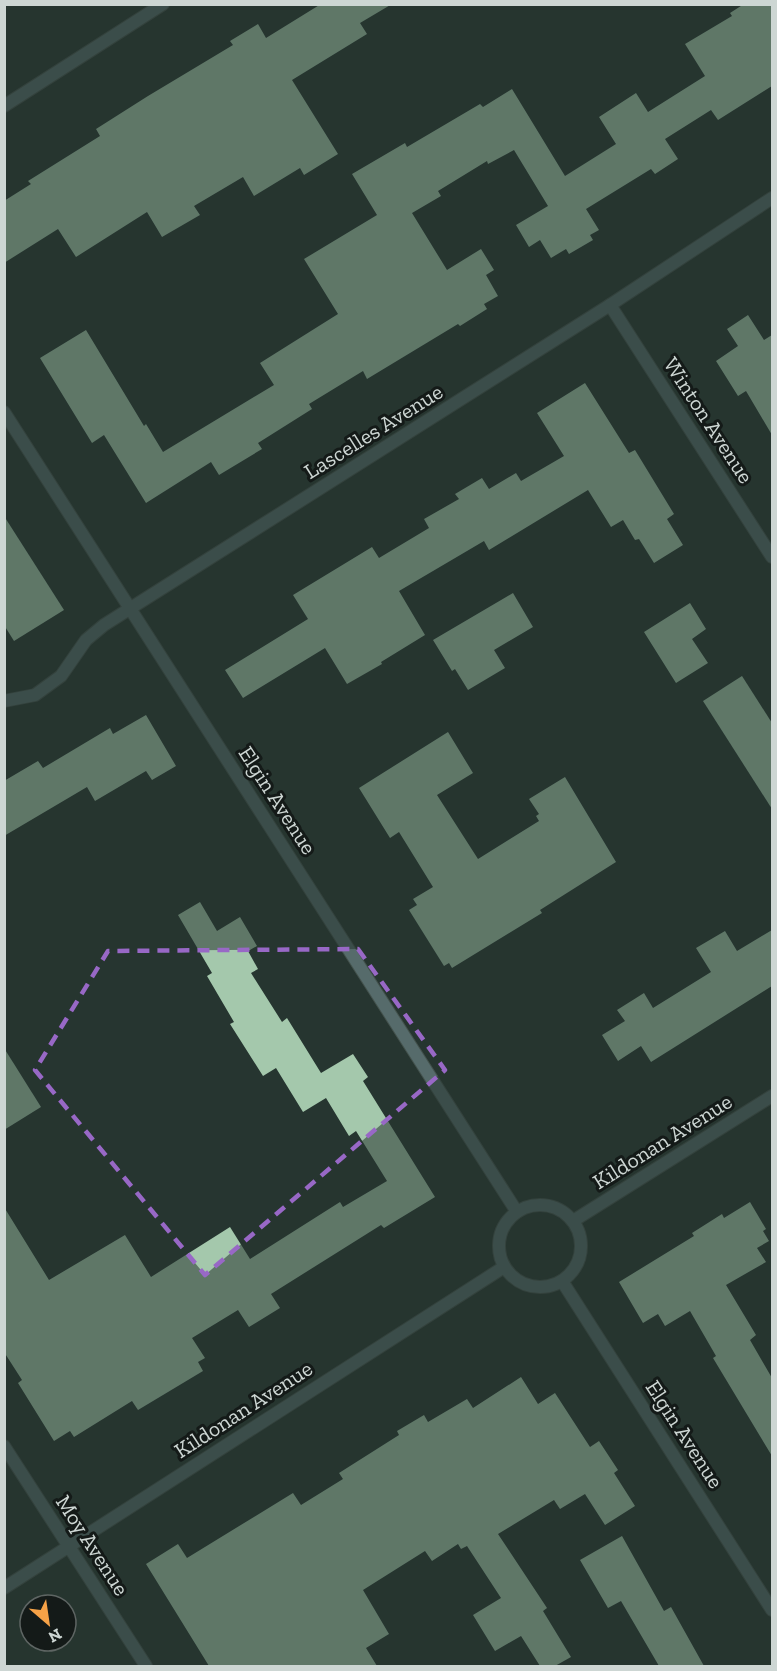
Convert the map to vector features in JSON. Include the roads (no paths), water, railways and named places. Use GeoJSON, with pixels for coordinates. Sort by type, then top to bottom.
{"type":"FeatureCollection","features":[{"type":"Feature","properties":{"kind":"street"},"geometry":{"type":"LineString","coordinates":[[4,106],[163,4]]}},
{"type":"Feature","properties":{"kind":"street","name":"Lascelles Avenue"},"geometry":{"type":"LineString","coordinates":[[4,700],[35,694],[61,676],[86,640],[104,625],[610,305],[772,198]]}},
{"type":"Feature","properties":{"kind":"street","name":"Winton Avenue"},"geometry":{"type":"LineString","coordinates":[[610,305],[772,557]]}},
{"type":"Feature","properties":{"kind":"street","name":"Elgin Avenue"},"geometry":{"type":"LineString","coordinates":[[4,411],[517,1212]]}},
{"type":"Feature","properties":{"kind":"street","name":"Kildonan Avenue"},"geometry":{"type":"LineString","coordinates":[[573,1221],[772,1096]]}},
{"type":"Feature","properties":{"kind":"street"},"geometry":{"type":"LineString","coordinates":[[541,1205],[564,1212],[573,1221],[579,1233],[581,1247],[579,1260],[572,1272],[562,1281],[543,1286],[524,1284],[504,1267],[499,1243],[504,1226],[517,1212],[541,1205]]}},
{"type":"Feature","properties":{"kind":"street","name":"Kildonan Avenue"},"geometry":{"type":"LineString","coordinates":[[4,1588],[504,1267]]}},
{"type":"Feature","properties":{"kind":"street","name":"Elgin Avenue"},"geometry":{"type":"LineString","coordinates":[[562,1281],[772,1610]]}},
{"type":"Feature","properties":{"kind":"street","name":"Moy Avenue"},"geometry":{"type":"LineString","coordinates":[[4,1446],[146,1666]]}}]}
